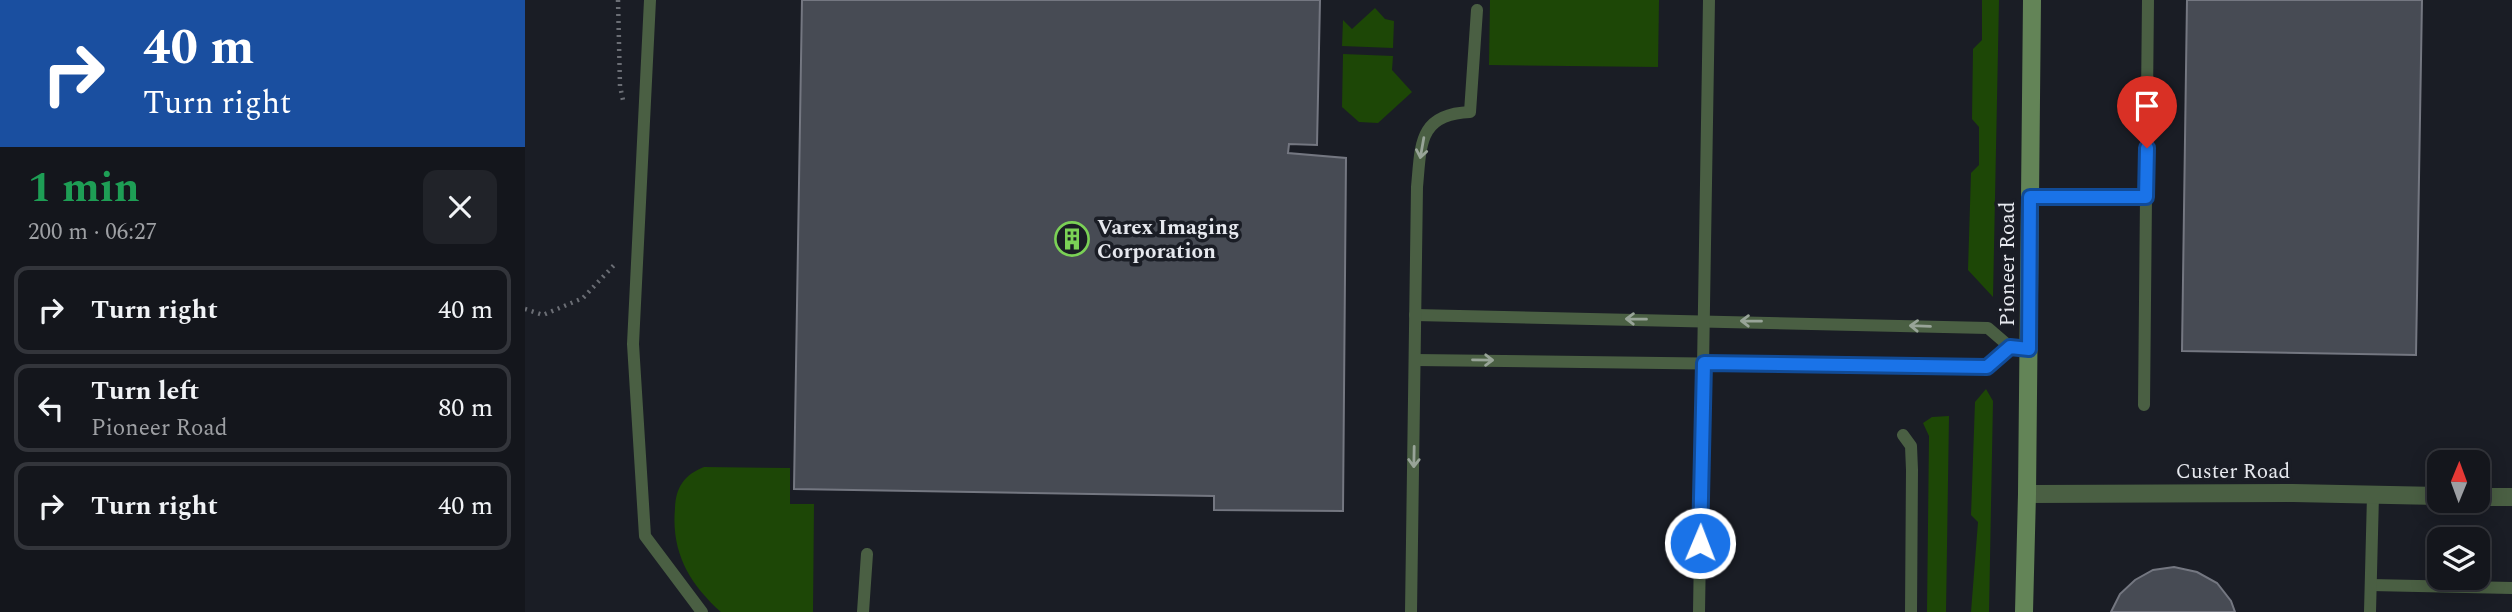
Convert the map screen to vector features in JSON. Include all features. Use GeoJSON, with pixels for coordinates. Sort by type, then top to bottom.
{"type":"FeatureCollection","features":[{"type":"Feature","properties":{"kind":"main road","name":"Pioneer Road"},"geometry":{"type":"LineString","coordinates":[[2024,612],[2028,494],[2032,0]]}},
{"type":"Feature","properties":{"kind":"street","name":"Custer Road"},"geometry":{"type":"LineString","coordinates":[[2028,494],[2427,496]]}},
{"type":"Feature","properties":{"kind":"street"},"geometry":{"type":"LineString","coordinates":[[2490,497],[2512,498]]}},
{"type":"Feature","properties":{"kind":"lane"},"geometry":{"type":"LineString","coordinates":[[650,0],[633,344],[645,536],[702,612]]}},
{"type":"Feature","properties":{"kind":"lane"},"geometry":{"type":"LineString","coordinates":[[1699,612],[1709,0]]}},
{"type":"Feature","properties":{"kind":"lane"},"geometry":{"type":"LineString","coordinates":[[2144,405],[2148,0]]}},
{"type":"Feature","properties":{"kind":"lane"},"geometry":{"type":"LineString","coordinates":[[1411,612],[1417,187],[1422,141],[1428,128],[1440,117],[1470,112],[1477,10]]}},
{"type":"Feature","properties":{"kind":"lane"},"geometry":{"type":"LineString","coordinates":[[2030,197],[2146,197]]}},
{"type":"Feature","properties":{"kind":"lane"},"geometry":{"type":"LineString","coordinates":[[1415,315],[1988,328],[2010,347],[2029,349]]}},
{"type":"Feature","properties":{"kind":"lane"},"geometry":{"type":"LineString","coordinates":[[1415,360],[1987,367],[2010,347]]}},
{"type":"Feature","properties":{"kind":"lane"},"geometry":{"type":"LineString","coordinates":[[1903,435],[1911,446],[1912,612]]}},
{"type":"Feature","properties":{"kind":"lane"},"geometry":{"type":"LineString","coordinates":[[2370,612],[2373,495]]}},
{"type":"Feature","properties":{"kind":"lane"},"geometry":{"type":"LineString","coordinates":[[863,612],[867,554]]}},
{"type":"Feature","properties":{"kind":"lane"},"geometry":{"type":"LineString","coordinates":[[2371,585],[2512,588]]}},
{"type":"Feature","properties":{"kind":"path"},"geometry":{"type":"LineString","coordinates":[[618,0],[620,86],[624,105]]}},
{"type":"Feature","properties":{"kind":"path"},"geometry":{"type":"LineString","coordinates":[[525,309],[543,315],[583,298],[617,264],[619,253]]}},
{"type":"Feature","properties":{"kind":"green space"},"geometry":{"type":"Polygon","coordinates":[[[1490,0],[1659,0],[1658,67],[1489,65],[1490,0]]]}},
{"type":"Feature","properties":{"kind":"green space"},"geometry":{"type":"Polygon","coordinates":[[[1982,0],[1999,0],[1993,297],[1968,270],[1971,173],[1979,165],[1979,127],[1972,119],[1973,49],[1982,40],[1982,0]]]}},
{"type":"Feature","properties":{"kind":"green space"},"geometry":{"type":"Polygon","coordinates":[[[1375,8],[1385,19],[1394,21],[1393,48],[1342,46],[1343,20],[1352,29],[1375,8]]]}},
{"type":"Feature","properties":{"kind":"green space"},"geometry":{"type":"Polygon","coordinates":[[[1343,54],[1393,56],[1392,70],[1412,92],[1378,123],[1359,122],[1342,107],[1343,54]]]}},
{"type":"Feature","properties":{"kind":"green space"},"geometry":{"type":"Polygon","coordinates":[[[1986,389],[1993,401],[1989,612],[1971,612],[1978,522],[1971,515],[1975,402],[1986,389]]]}},
{"type":"Feature","properties":{"kind":"green space"},"geometry":{"type":"Polygon","coordinates":[[[1949,416],[1946,612],[1927,612],[1929,436],[1923,423],[1932,417],[1949,416]]]}},
{"type":"Feature","properties":{"kind":"green space"},"geometry":{"type":"Polygon","coordinates":[[[704,467],[790,468],[790,504],[814,504],[813,612],[721,612],[700,590],[679,553],[675,508],[682,483],[704,467]]]}},
{"type":"Feature","properties":{"kind":"building","name":"Varex Imaging Corporation"},"geometry":{"type":"Polygon","coordinates":[[[802,0],[1320,0],[1317,145],[1289,144],[1288,153],[1346,158],[1343,511],[1214,510],[1214,496],[794,489],[802,0]]]}},
{"type":"Feature","properties":{"kind":"building"},"geometry":{"type":"Polygon","coordinates":[[[2187,0],[2422,0],[2416,355],[2182,351],[2187,0]]]}},
{"type":"Feature","properties":{"kind":"building"},"geometry":{"type":"Polygon","coordinates":[[[2174,567],[2197,572],[2217,583],[2231,601],[2235,612],[2111,612],[2120,594],[2135,580],[2153,570],[2174,567]]]}},
{"type":"Feature","properties":{"kind":"place","name":"Varex Imaging Corporation"},"geometry":{"type":"Point","coordinates":[1072,239]}},
{"type":"Feature","properties":{"kind":"route"},"geometry":{"type":"LineString","coordinates":[[1700,543],[1704,363],[1987,367],[2010,347],[2029,349],[2030,197],[2146,197],[2147,148]]}}]}
